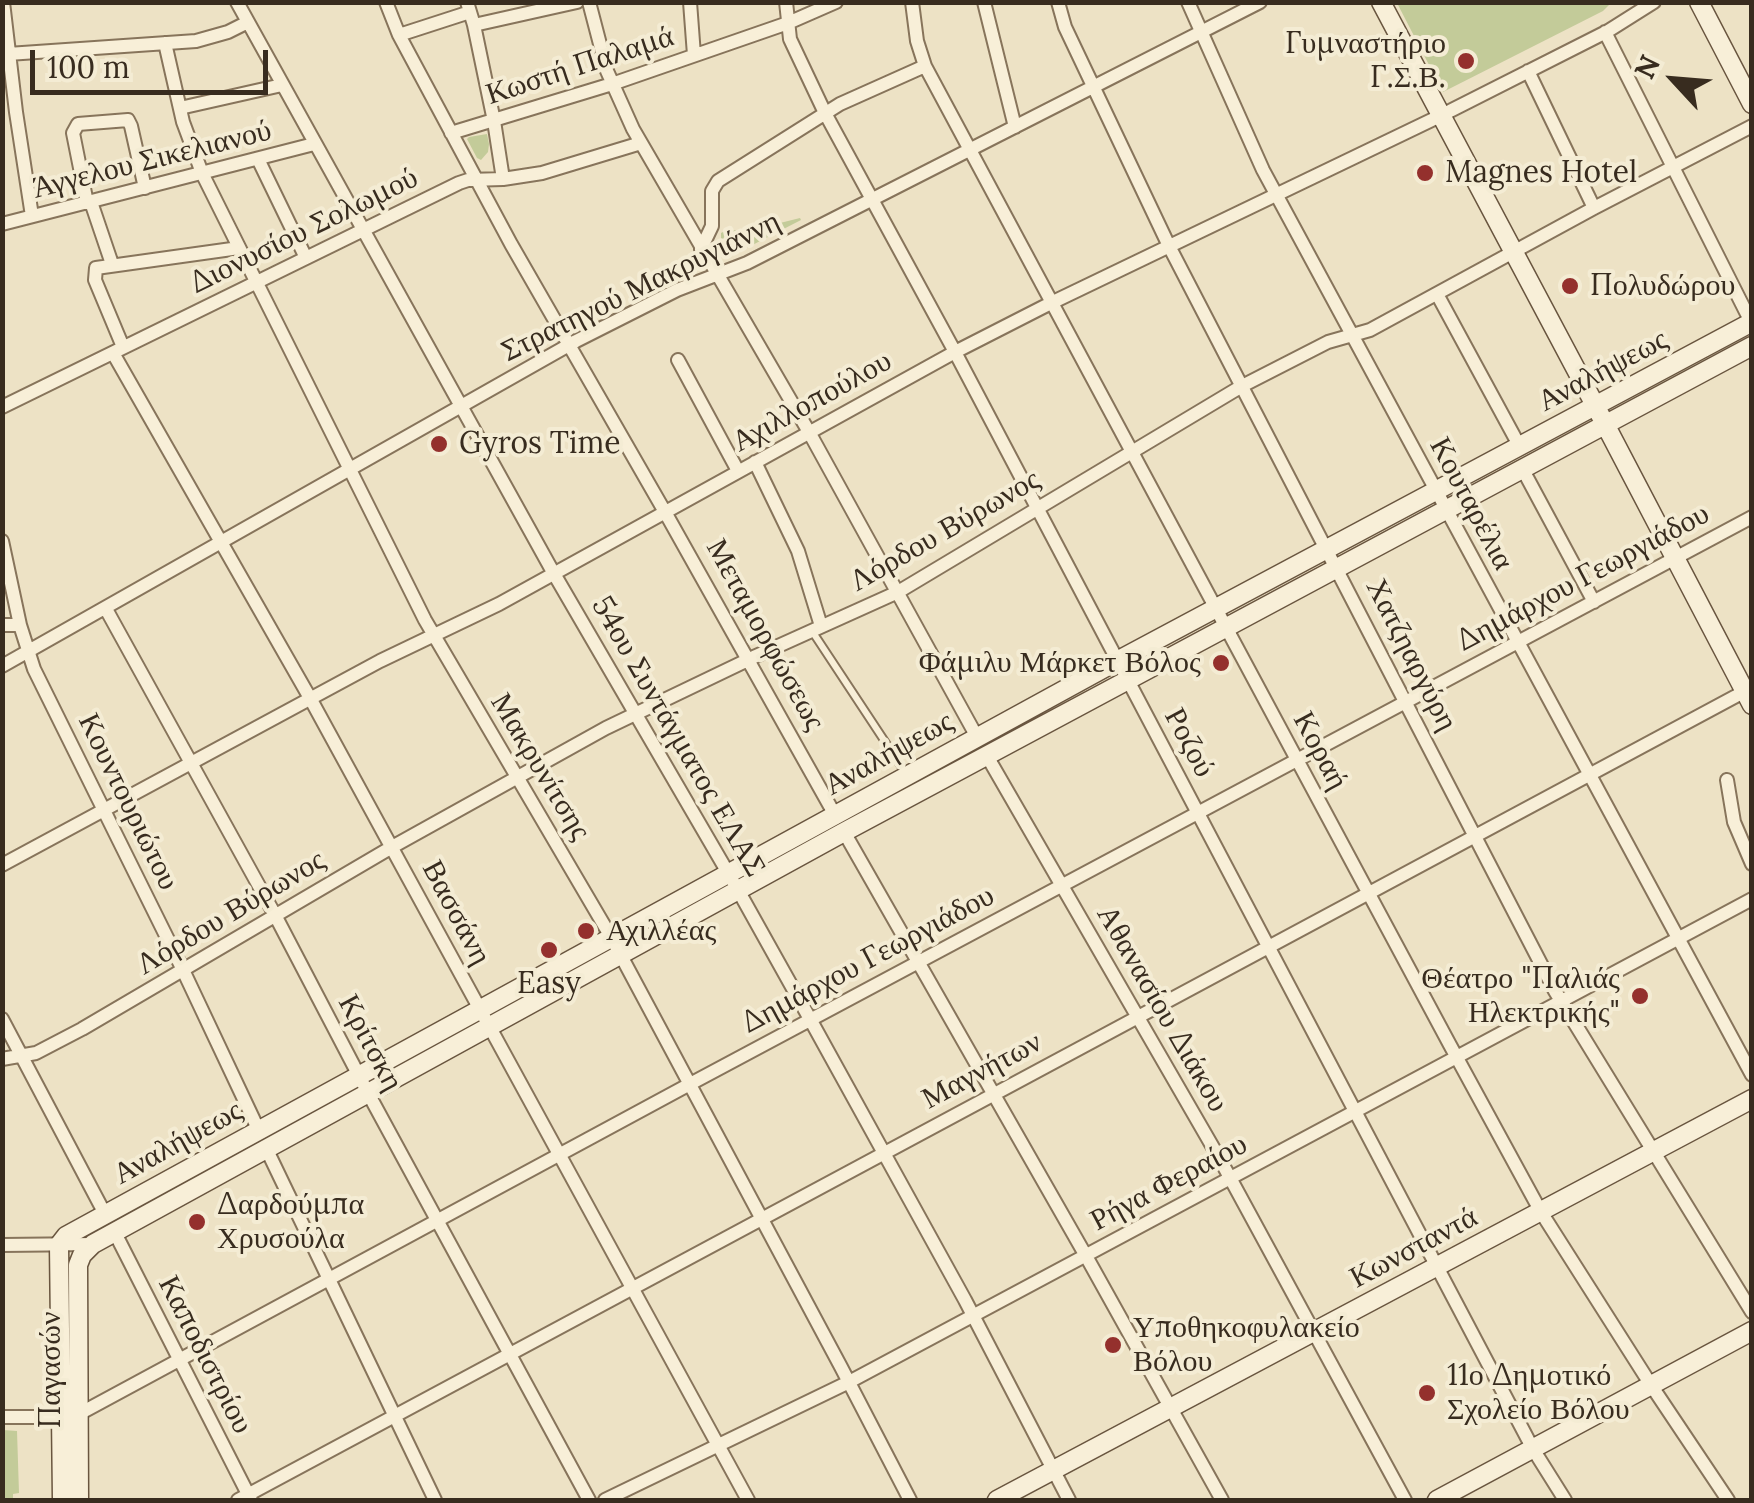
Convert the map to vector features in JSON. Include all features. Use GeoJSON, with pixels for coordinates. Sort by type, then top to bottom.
{"type":"FeatureCollection","features":[{"type":"Feature","properties":{"kind":"main road"},"geometry":{"type":"LineString","coordinates":[[1381,2],[1749,694]]}},
{"type":"Feature","properties":{"kind":"main road"},"geometry":{"type":"LineString","coordinates":[[1698,2],[1752,104]]}},
{"type":"Feature","properties":{"kind":"main road","name":"Αναλήψεως"},"geometry":{"type":"LineString","coordinates":[[59,1245],[70,1234],[110,1223],[484,1018],[621,954],[738,890],[907,776],[1751,322]]}},
{"type":"Feature","properties":{"kind":"main road","name":"Αναλήψεως"},"geometry":{"type":"LineString","coordinates":[[484,1018],[612,937],[728,873],[988,756],[1752,346]]}},
{"type":"Feature","properties":{"kind":"main road","name":"Κωνσταντά"},"geometry":{"type":"LineString","coordinates":[[996,1500],[1752,1100]]}},
{"type":"Feature","properties":{"kind":"main road","name":"Αναλήψεως"},"geometry":{"type":"LineString","coordinates":[[93,1244],[110,1223]]}},
{"type":"Feature","properties":{"kind":"main road","name":"Παγασών"},"geometry":{"type":"LineString","coordinates":[[62,1500],[78,1265],[82,1254],[93,1244]]}},
{"type":"Feature","properties":{"kind":"main road","name":"Παγασών"},"geometry":{"type":"LineString","coordinates":[[59,1245],[70,1416],[82,1496]]}},
{"type":"Feature","properties":{"kind":"main road"},"geometry":{"type":"LineString","coordinates":[[1436,1500],[1752,1331]]}},
{"type":"Feature","properties":{"kind":"street"},"geometry":{"type":"LineString","coordinates":[[2,2],[9,113],[32,216]]}},
{"type":"Feature","properties":{"kind":"street","name":"54ου Συντάγματος ΕΛΑΣ"},"geometry":{"type":"LineString","coordinates":[[237,2],[553,572],[738,890],[973,1316],[1069,1500]]}},
{"type":"Feature","properties":{"kind":"street","name":"Μεταμορφώσεως"},"geometry":{"type":"LineString","coordinates":[[386,2],[476,180],[568,345],[1222,1500]]}},
{"type":"Feature","properties":{"kind":"street"},"geometry":{"type":"LineString","coordinates":[[399,34],[470,13],[577,2]]}},
{"type":"Feature","properties":{"kind":"street"},"geometry":{"type":"LineString","coordinates":[[588,2],[612,84],[641,143],[808,432],[977,737]]}},
{"type":"Feature","properties":{"kind":"street"},"geometry":{"type":"LineString","coordinates":[[690,2],[694,54]]}},
{"type":"Feature","properties":{"kind":"street","name":"Ροζού"},"geometry":{"type":"LineString","coordinates":[[786,2],[794,50],[825,113],[1533,1449],[1565,1500]]}},
{"type":"Feature","properties":{"kind":"street","name":"Κωστή Παλαμά"},"geometry":{"type":"LineString","coordinates":[[452,132],[612,84],[788,23],[836,2]]}},
{"type":"Feature","properties":{"kind":"street","name":"Κοραή"},"geometry":{"type":"LineString","coordinates":[[912,2],[916,41],[925,66],[1456,1056],[1541,1212],[1728,1500]]}},
{"type":"Feature","properties":{"kind":"street"},"geometry":{"type":"LineString","coordinates":[[984,2],[1015,127]]}},
{"type":"Feature","properties":{"kind":"street","name":"Χατζηαργύρη"},"geometry":{"type":"LineString","coordinates":[[1058,2],[1065,27],[1169,246],[1561,1001],[1752,1312]]}},
{"type":"Feature","properties":{"kind":"street","name":"Κουταρέλια"},"geometry":{"type":"LineString","coordinates":[[1188,2],[1276,195],[1752,1076]]}},
{"type":"Feature","properties":{"kind":"street","name":"Στρατηγού Μακρυγιάννη"},"geometry":{"type":"LineString","coordinates":[[2,666],[568,345],[677,290],[747,263],[1260,2]]}},
{"type":"Feature","properties":{"kind":"street","name":"Αχιλλοπούλου"},"geometry":{"type":"LineString","coordinates":[[2,865],[310,698],[499,604],[955,352],[1440,116],[1605,32],[1654,2]]}},
{"type":"Feature","properties":{"kind":"street"},"geometry":{"type":"LineString","coordinates":[[470,13],[503,180]]}},
{"type":"Feature","properties":{"kind":"street"},"geometry":{"type":"LineString","coordinates":[[8,54],[196,40],[248,22]]}},
{"type":"Feature","properties":{"kind":"street"},"geometry":{"type":"LineString","coordinates":[[1605,32],[1751,322]]}},
{"type":"Feature","properties":{"kind":"street","name":"Μακρυνίτσης"},"geometry":{"type":"LineString","coordinates":[[165,43],[180,108],[202,173],[433,635],[612,937],[910,1500]]}},
{"type":"Feature","properties":{"kind":"street"},"geometry":{"type":"LineString","coordinates":[[701,249],[712,226],[715,184],[860,93],[925,66]]}},
{"type":"Feature","properties":{"kind":"street"},"geometry":{"type":"LineString","coordinates":[[1528,71],[1594,208]]}},
{"type":"Feature","properties":{"kind":"street"},"geometry":{"type":"LineString","coordinates":[[180,108],[282,85]]}},
{"type":"Feature","properties":{"kind":"street"},"geometry":{"type":"LineString","coordinates":[[144,188],[128,120],[78,124],[74,129],[89,202],[112,264],[239,248]]}},
{"type":"Feature","properties":{"kind":"street","name":"Λόρδου Βύρωνος"},"geometry":{"type":"LineString","coordinates":[[2,1059],[36,1052],[82,1029],[275,914],[634,712],[898,592],[1242,386],[1328,342],[1370,330],[1752,126]]}},
{"type":"Feature","properties":{"kind":"street","name":"Διονυσίου Σολωμού"},"geometry":{"type":"LineString","coordinates":[[2,407],[459,182],[542,173],[641,143]]}},
{"type":"Feature","properties":{"kind":"street","name":"Άγγελου Σικελιανού"},"geometry":{"type":"LineString","coordinates":[[2,224],[314,144]]}},
{"type":"Feature","properties":{"kind":"street"},"geometry":{"type":"LineString","coordinates":[[258,159],[306,258]]}},
{"type":"Feature","properties":{"kind":"street","name":"Βασσάνη"},"geometry":{"type":"LineString","coordinates":[[112,264],[96,268],[94,280],[118,350],[748,1500]]}},
{"type":"Feature","properties":{"kind":"street"},"geometry":{"type":"LineString","coordinates":[[1437,294],[1520,447]]}},
{"type":"Feature","properties":{"kind":"street"},"geometry":{"type":"LineString","coordinates":[[678,360],[738,472]]}},
{"type":"Feature","properties":{"kind":"street"},"geometry":{"type":"LineString","coordinates":[[754,462],[798,551],[816,628]]}},
{"type":"Feature","properties":{"kind":"street"},"geometry":{"type":"LineString","coordinates":[[1522,470],[1594,602]]}},
{"type":"Feature","properties":{"kind":"street","name":"Δημάρχου Γεωργιάδου"},"geometry":{"type":"LineString","coordinates":[[2,1417],[70,1416],[180,1360],[1752,518]]}},
{"type":"Feature","properties":{"kind":"street","name":"Κουντουριώτου"},"geometry":{"type":"LineString","coordinates":[[2,541],[28,653],[436,1500]]}},
{"type":"Feature","properties":{"kind":"street","name":"Κρίτσκη"},"geometry":{"type":"LineString","coordinates":[[106,609],[275,914],[589,1500]]}},
{"type":"Feature","properties":{"kind":"street"},"geometry":{"type":"LineString","coordinates":[[2,625],[20,624]]}},
{"type":"Feature","properties":{"kind":"street","name":"Μαγνήτων"},"geometry":{"type":"LineString","coordinates":[[246,1499],[1138,1015],[1589,774],[1749,694]]}},
{"type":"Feature","properties":{"kind":"street","name":"Αθανασίου Διάκου"},"geometry":{"type":"LineString","coordinates":[[988,756],[1230,1178],[1405,1500]]}},
{"type":"Feature","properties":{"kind":"street"},"geometry":{"type":"LineString","coordinates":[[1726,780],[1734,822],[1752,864]]}},
{"type":"Feature","properties":{"kind":"street","name":"Ρήγα Φεραίου"},"geometry":{"type":"LineString","coordinates":[[605,1500],[849,1382],[1752,899]]}},
{"type":"Feature","properties":{"kind":"street","name":"Καποδιστρίου"},"geometry":{"type":"LineString","coordinates":[[2,1019],[180,1360],[246,1499]]}},
{"type":"Feature","properties":{"kind":"street","name":"Αναλήψεως"},"geometry":{"type":"LineString","coordinates":[[2,1245],[93,1244]]}},
{"type":"Feature","properties":{"kind":"lane"},"geometry":{"type":"LineString","coordinates":[[816,628],[907,776]]}},
{"type":"Feature","properties":{"kind":"green space","name":"Γυμναστήριο Γ.Σ.Β."},"geometry":{"type":"Polygon","coordinates":[[[1397,3],[1611,3],[1603,11],[1443,92],[1397,3]]]}},
{"type":"Feature","properties":{"kind":"green space"},"geometry":{"type":"Polygon","coordinates":[[[487,134],[488,152],[481,160],[467,139],[487,134]]]}},
{"type":"Feature","properties":{"kind":"green space"},"geometry":{"type":"Polygon","coordinates":[[[800,218],[731,256],[721,240],[723,232],[800,218]]]}},
{"type":"Feature","properties":{"kind":"green space"},"geometry":{"type":"Polygon","coordinates":[[[3,1430],[17,1431],[19,1493],[13,1494],[13,1500],[3,1500],[3,1430]]]}},
{"type":"Feature","properties":{"kind":"place","name":"Γυμναστήριο Γ.Σ.Β."},"geometry":{"type":"Point","coordinates":[1466,61]}},
{"type":"Feature","properties":{"kind":"place","name":"Magnes Hotel"},"geometry":{"type":"Point","coordinates":[1425,173]}},
{"type":"Feature","properties":{"kind":"place","name":"Πολυδώρου"},"geometry":{"type":"Point","coordinates":[1570,286]}},
{"type":"Feature","properties":{"kind":"place","name":"Gyros Time"},"geometry":{"type":"Point","coordinates":[439,444]}},
{"type":"Feature","properties":{"kind":"place","name":"Φάμιλυ Μάρκετ Βόλος"},"geometry":{"type":"Point","coordinates":[1221,663]}},
{"type":"Feature","properties":{"kind":"place","name":"Αχιλλέας"},"geometry":{"type":"Point","coordinates":[586,931]}},
{"type":"Feature","properties":{"kind":"place","name":"Easy"},"geometry":{"type":"Point","coordinates":[549,950]}},
{"type":"Feature","properties":{"kind":"place","name":"Θέατρο \"Παλιάς Ηλεκτρικής\""},"geometry":{"type":"Point","coordinates":[1640,996]}},
{"type":"Feature","properties":{"kind":"place","name":"Δαρδούμπα Χρυσούλα"},"geometry":{"type":"Point","coordinates":[197,1222]}},
{"type":"Feature","properties":{"kind":"place","name":"Υποθηκοφυλακείο Βόλου"},"geometry":{"type":"Point","coordinates":[1113,1345]}},
{"type":"Feature","properties":{"kind":"place","name":"11ο Δημοτικό Σχολείο Βόλου"},"geometry":{"type":"Point","coordinates":[1427,1393]}}]}
